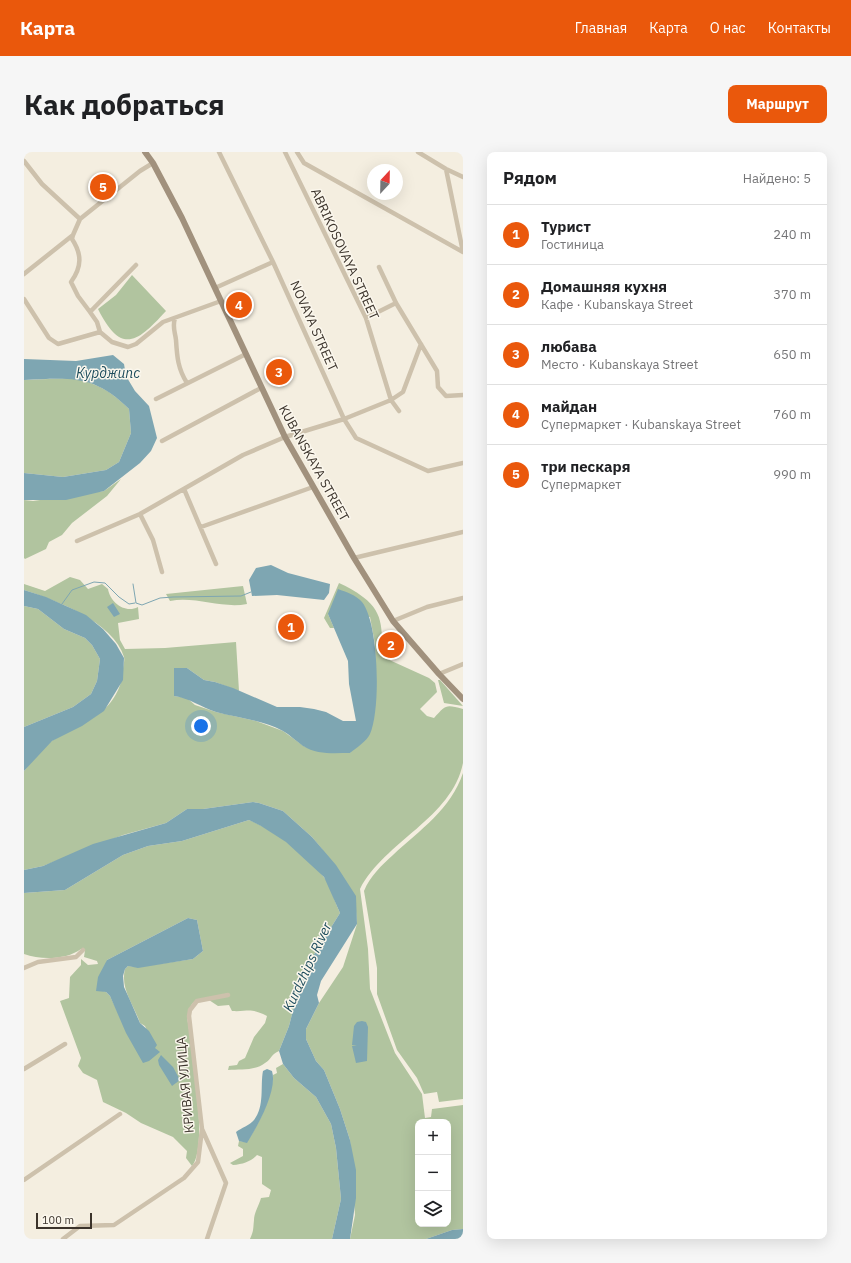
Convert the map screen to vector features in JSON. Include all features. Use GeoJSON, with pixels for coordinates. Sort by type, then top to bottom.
{"type":"FeatureCollection","features":[{"type":"Feature","properties":{"kind":"main road","name":"KUBANSKAYA STREET"},"geometry":{"type":"LineString","coordinates":[[145,152],[153,163],[182,218],[215,288],[220,302],[285,437],[354,558],[393,621],[463,699]]}},
{"type":"Feature","properties":{"kind":"street","name":"NOVAYA STREET"},"geometry":{"type":"LineString","coordinates":[[219,152],[273,262],[344,419],[356,438],[428,471],[463,463]]}},
{"type":"Feature","properties":{"kind":"street","name":"ABRIKOSOVAYA STREET"},"geometry":{"type":"LineString","coordinates":[[285,152],[366,318],[391,400],[399,411]]}},
{"type":"Feature","properties":{"kind":"street"},"geometry":{"type":"LineString","coordinates":[[296,152],[304,162],[463,252]]}},
{"type":"Feature","properties":{"kind":"street"},"geometry":{"type":"LineString","coordinates":[[418,152],[446,169],[463,177]]}},
{"type":"Feature","properties":{"kind":"street"},"geometry":{"type":"LineString","coordinates":[[24,161],[42,184],[80,219]]}},
{"type":"Feature","properties":{"kind":"street"},"geometry":{"type":"LineString","coordinates":[[153,163],[140,171],[80,219],[72,239],[80,254],[81,262],[77,274],[71,282],[78,296],[90,312],[100,332],[112,342],[128,347],[136,344],[155,327],[175,318],[220,302]]}},
{"type":"Feature","properties":{"kind":"street"},"geometry":{"type":"LineString","coordinates":[[446,169],[463,252]]}},
{"type":"Feature","properties":{"kind":"street"},"geometry":{"type":"LineString","coordinates":[[24,274],[73,235]]}},
{"type":"Feature","properties":{"kind":"street"},"geometry":{"type":"LineString","coordinates":[[215,288],[273,262]]}},
{"type":"Feature","properties":{"kind":"street"},"geometry":{"type":"LineString","coordinates":[[90,312],[136,265]]}},
{"type":"Feature","properties":{"kind":"street"},"geometry":{"type":"LineString","coordinates":[[379,267],[396,303],[437,371],[438,386],[446,396],[463,395]]}},
{"type":"Feature","properties":{"kind":"street"},"geometry":{"type":"LineString","coordinates":[[24,299],[49,338],[58,344],[100,332]]}},
{"type":"Feature","properties":{"kind":"street"},"geometry":{"type":"LineString","coordinates":[[366,318],[396,303]]}},
{"type":"Feature","properties":{"kind":"street"},"geometry":{"type":"LineString","coordinates":[[175,318],[173,331],[178,362],[181,374],[187,384]]}},
{"type":"Feature","properties":{"kind":"street"},"geometry":{"type":"LineString","coordinates":[[77,541],[140,514],[243,455],[285,437],[344,419],[391,400],[403,392],[421,344]]}},
{"type":"Feature","properties":{"kind":"street"},"geometry":{"type":"LineString","coordinates":[[156,399],[246,354]]}},
{"type":"Feature","properties":{"kind":"street"},"geometry":{"type":"LineString","coordinates":[[162,441],[261,388]]}},
{"type":"Feature","properties":{"kind":"street"},"geometry":{"type":"LineString","coordinates":[[201,527],[313,487]]}},
{"type":"Feature","properties":{"kind":"street"},"geometry":{"type":"LineString","coordinates":[[184,489],[216,564]]}},
{"type":"Feature","properties":{"kind":"street"},"geometry":{"type":"LineString","coordinates":[[140,514],[153,540],[162,572]]}},
{"type":"Feature","properties":{"kind":"street"},"geometry":{"type":"LineString","coordinates":[[354,558],[463,532]]}},
{"type":"Feature","properties":{"kind":"street"},"geometry":{"type":"LineString","coordinates":[[393,621],[427,607],[463,598]]}},
{"type":"Feature","properties":{"kind":"street"},"geometry":{"type":"LineString","coordinates":[[439,674],[463,664]]}},
{"type":"Feature","properties":{"kind":"street"},"geometry":{"type":"LineString","coordinates":[[24,968],[38,962],[76,957],[83,950]]}},
{"type":"Feature","properties":{"kind":"street","name":"КРИВАЯ УЛИЦА"},"geometry":{"type":"LineString","coordinates":[[63,1239],[80,1226],[114,1225],[184,1178],[198,1162],[202,1129],[189,1016],[190,1010],[196,1001],[228,995]]}},
{"type":"Feature","properties":{"kind":"street"},"geometry":{"type":"LineString","coordinates":[[24,1069],[65,1044]]}},
{"type":"Feature","properties":{"kind":"street"},"geometry":{"type":"LineString","coordinates":[[24,1180],[120,1114]]}},
{"type":"Feature","properties":{"kind":"street"},"geometry":{"type":"LineString","coordinates":[[202,1129],[226,1183],[207,1239]]}},
{"type":"Feature","properties":{"kind":"green space"},"geometry":{"type":"Polygon","coordinates":[[[132,275],[166,311],[146,331],[138,337],[130,339],[122,338],[114,333],[106,324],[98,309],[116,295],[132,275]]]}},
{"type":"Feature","properties":{"kind":"green space"},"geometry":{"type":"Polygon","coordinates":[[[73,378],[104,389],[116,397],[129,409],[131,433],[119,462],[106,470],[63,477],[24,473],[24,380],[73,378]]]}},
{"type":"Feature","properties":{"kind":"green space"},"geometry":{"type":"Polygon","coordinates":[[[121,479],[107,496],[72,523],[62,535],[49,542],[46,549],[25,559],[24,558],[24,500],[33,501],[104,491],[121,479]]]}},
{"type":"Feature","properties":{"kind":"green space"},"geometry":{"type":"Polygon","coordinates":[[[70,577],[80,580],[88,589],[102,584],[108,589],[109,594],[115,602],[123,608],[133,609],[138,607],[139,619],[118,623],[120,640],[125,649],[165,648],[236,642],[239,691],[215,682],[204,680],[187,668],[174,668],[174,696],[187,698],[195,705],[216,712],[256,721],[283,731],[305,747],[350,753],[376,701],[375,644],[370,617],[328,614],[334,628],[330,628],[324,618],[339,583],[363,597],[376,610],[381,624],[385,658],[429,678],[435,683],[437,692],[420,709],[427,716],[434,718],[441,710],[449,706],[463,709],[463,763],[456,782],[446,799],[432,814],[385,857],[371,872],[360,889],[368,949],[370,989],[395,1053],[422,1094],[425,1118],[431,1117],[432,1109],[463,1105],[463,1229],[452,1230],[426,1239],[350,1239],[355,1215],[350,1140],[340,1109],[324,1070],[316,1061],[306,1039],[306,1029],[319,1003],[343,967],[357,924],[356,911],[322,849],[312,837],[283,811],[253,802],[203,809],[187,809],[166,823],[123,835],[43,866],[24,870],[24,771],[45,746],[59,736],[90,720],[110,703],[120,687],[123,675],[124,657],[118,644],[109,633],[96,623],[67,606],[24,590],[24,584],[45,591],[70,577]]]}},
{"type":"Feature","properties":{"kind":"green space"},"geometry":{"type":"Polygon","coordinates":[[[243,586],[247,604],[228,605],[189,600],[170,601],[166,594],[243,586]]]}},
{"type":"Feature","properties":{"kind":"green space"},"geometry":{"type":"Polygon","coordinates":[[[24,606],[38,609],[64,629],[85,638],[92,645],[100,659],[97,681],[91,694],[73,707],[24,727],[24,606]]]}},
{"type":"Feature","properties":{"kind":"green space"},"geometry":{"type":"Polygon","coordinates":[[[438,680],[440,680],[463,706],[444,703],[438,680]]]}},
{"type":"Feature","properties":{"kind":"green space"},"geometry":{"type":"Polygon","coordinates":[[[463,773],[463,1099],[439,1102],[437,1092],[424,1094],[417,1078],[397,1050],[377,994],[377,968],[364,891],[370,880],[381,867],[424,828],[443,808],[458,786],[463,773]]]}},
{"type":"Feature","properties":{"kind":"green space"},"geometry":{"type":"Polygon","coordinates":[[[249,820],[280,836],[316,867],[328,884],[340,913],[305,969],[289,1026],[279,1051],[261,1066],[247,1069],[228,1070],[229,1066],[237,1065],[239,1061],[245,1058],[254,1037],[265,1023],[267,1016],[253,1011],[232,1011],[229,1005],[218,1006],[209,1000],[196,1000],[192,1004],[187,1016],[195,1071],[199,1117],[199,1138],[197,1155],[192,1166],[186,1158],[187,1151],[173,1137],[141,1123],[126,1113],[103,1102],[97,1080],[83,1073],[78,1066],[81,1058],[60,1001],[69,998],[70,977],[81,965],[81,959],[88,965],[98,964],[97,961],[84,957],[85,950],[81,949],[75,953],[53,958],[24,954],[24,893],[65,890],[123,855],[148,846],[182,841],[249,820]],[[188,918],[107,960],[103,991],[110,996],[131,1040],[155,1049],[145,1026],[140,1023],[128,997],[124,983],[125,969],[128,966],[138,967],[193,959],[203,951],[197,920],[188,918]]]}},
{"type":"Feature","properties":{"kind":"green space"},"geometry":{"type":"Polygon","coordinates":[[[283,1064],[294,1078],[316,1097],[331,1124],[336,1148],[341,1199],[332,1239],[250,1239],[253,1231],[255,1215],[261,1198],[269,1197],[271,1190],[262,1184],[262,1157],[257,1155],[249,1161],[243,1163],[233,1165],[230,1163],[243,1156],[243,1149],[238,1146],[239,1141],[247,1142],[252,1134],[267,1102],[273,1075],[277,1073],[276,1068],[283,1064]]]}},
{"type":"Feature","properties":{"kind":"water","name":"Курджипс"},"geometry":{"type":"Polygon","coordinates":[[[113,355],[124,364],[126,376],[135,391],[149,406],[157,438],[151,451],[140,463],[104,491],[66,500],[24,500],[24,473],[63,477],[106,470],[119,462],[131,433],[129,409],[104,389],[93,384],[68,379],[24,380],[24,359],[76,361],[113,355]]]}},
{"type":"Feature","properties":{"kind":"water"},"geometry":{"type":"Polygon","coordinates":[[[271,565],[288,573],[330,584],[329,593],[324,600],[277,595],[252,596],[249,580],[256,568],[271,565]]]}},
{"type":"Feature","properties":{"kind":"water"},"geometry":{"type":"Polygon","coordinates":[[[338,589],[357,597],[362,602],[368,613],[375,646],[377,687],[374,722],[369,737],[350,753],[326,753],[314,751],[303,746],[286,733],[275,727],[216,712],[174,696],[174,668],[187,668],[204,680],[233,688],[277,707],[300,707],[314,709],[326,712],[343,721],[356,721],[349,684],[348,661],[328,614],[338,589]]]}},
{"type":"Feature","properties":{"kind":"water"},"geometry":{"type":"Polygon","coordinates":[[[24,590],[46,597],[86,615],[103,629],[116,644],[124,658],[123,680],[104,711],[82,726],[52,741],[24,771],[24,727],[73,707],[91,694],[97,681],[100,659],[92,645],[85,638],[64,629],[38,609],[24,606],[24,590]]]}},
{"type":"Feature","properties":{"kind":"water"},"geometry":{"type":"Polygon","coordinates":[[[113,603],[120,614],[114,617],[107,607],[113,603]]]}},
{"type":"Feature","properties":{"kind":"water","name":"Kurdzhips River"},"geometry":{"type":"Polygon","coordinates":[[[253,802],[283,811],[312,837],[336,865],[356,896],[357,924],[321,981],[317,995],[319,1003],[306,1029],[306,1039],[316,1061],[324,1070],[340,1109],[350,1140],[356,1170],[356,1198],[350,1239],[332,1239],[341,1199],[336,1148],[331,1124],[316,1097],[294,1078],[283,1064],[279,1051],[289,1026],[305,969],[340,913],[324,877],[286,842],[249,820],[182,841],[148,846],[123,855],[65,890],[24,893],[24,870],[43,866],[93,844],[166,823],[187,809],[203,809],[253,802]]]}},
{"type":"Feature","properties":{"kind":"water"},"geometry":{"type":"Polygon","coordinates":[[[188,918],[197,920],[203,951],[193,959],[138,968],[128,966],[125,969],[123,976],[124,987],[140,1023],[149,1031],[157,1045],[155,1048],[160,1052],[149,1061],[143,1063],[126,1033],[110,996],[106,992],[96,991],[98,977],[107,960],[188,918]]]}},
{"type":"Feature","properties":{"kind":"water"},"geometry":{"type":"Polygon","coordinates":[[[357,1022],[366,1022],[368,1027],[367,1061],[356,1063],[352,1046],[357,1045],[352,1045],[354,1026],[357,1022]]]}},
{"type":"Feature","properties":{"kind":"water"},"geometry":{"type":"Polygon","coordinates":[[[161,1055],[173,1067],[180,1080],[172,1086],[159,1065],[158,1060],[161,1055]]]}},
{"type":"Feature","properties":{"kind":"water"},"geometry":{"type":"Polygon","coordinates":[[[267,1069],[272,1071],[273,1079],[266,1108],[247,1143],[239,1141],[236,1132],[252,1122],[260,1109],[263,1071],[267,1069]]]}},
{"type":"Feature","properties":{"kind":"water"},"geometry":{"type":"Polygon","coordinates":[[[463,1229],[463,1239],[426,1239],[452,1230],[463,1229]]]}},
{"type":"Feature","properties":{"kind":"waterway"},"geometry":{"type":"LineString","coordinates":[[62,604],[72,590],[94,582],[105,583],[119,597],[129,604],[135,603]]}},
{"type":"Feature","properties":{"kind":"waterway"},"geometry":{"type":"LineString","coordinates":[[133,584],[136,603],[142,605],[160,598],[241,596],[251,592]]}},
{"type":"Feature","properties":{"kind":"place","name":"три пескаря"},"geometry":{"type":"Point","coordinates":[103,187]}},
{"type":"Feature","properties":{"kind":"place","name":"майдан"},"geometry":{"type":"Point","coordinates":[239,305]}},
{"type":"Feature","properties":{"kind":"place","name":"любава"},"geometry":{"type":"Point","coordinates":[279,372]}},
{"type":"Feature","properties":{"kind":"place","name":"Турист"},"geometry":{"type":"Point","coordinates":[291,627]}},
{"type":"Feature","properties":{"kind":"place","name":"Домашняя кухня"},"geometry":{"type":"Point","coordinates":[391,645]}}]}
